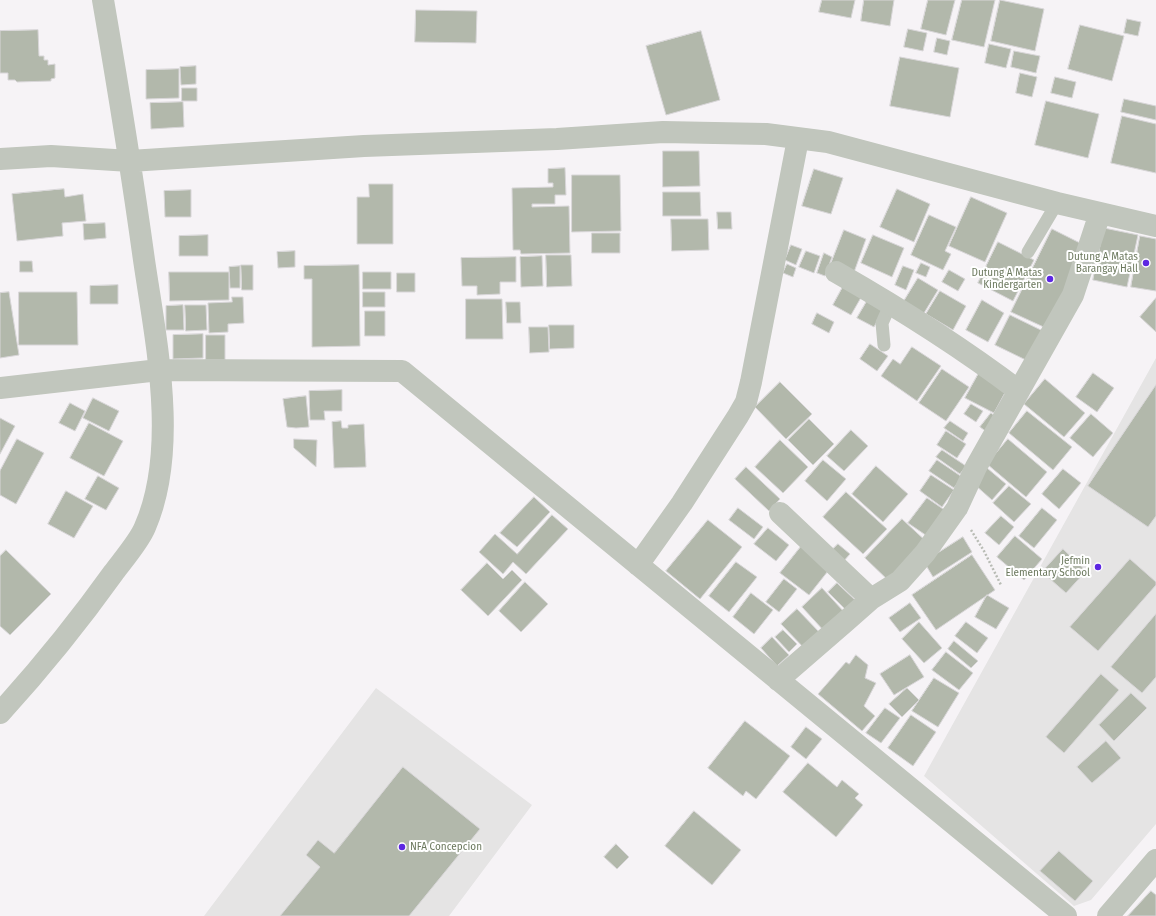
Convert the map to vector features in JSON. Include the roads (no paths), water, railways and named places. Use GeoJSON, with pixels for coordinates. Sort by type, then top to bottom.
{"type":"FeatureCollection","features":[{"type":"Feature","properties":{"kind":"street"},"geometry":{"type":"LineString","coordinates":[[0,713],[24,687],[91,605],[144,529],[156,495],[163,445],[160,370],[130,161],[103,0]]}},
{"type":"Feature","properties":{"kind":"street"},"geometry":{"type":"LineString","coordinates":[[0,159],[51,156],[130,161],[364,146],[557,139],[663,132],[766,134],[828,142],[1057,203],[1156,226]]}},
{"type":"Feature","properties":{"kind":"street"},"geometry":{"type":"LineString","coordinates":[[638,565],[682,503],[746,402],[753,375],[798,138]]}},
{"type":"Feature","properties":{"kind":"street"},"geometry":{"type":"LineString","coordinates":[[778,680],[871,599],[900,581],[925,553],[957,508],[976,467],[1073,295],[1100,213]]}},
{"type":"Feature","properties":{"kind":"street"},"geometry":{"type":"LineString","coordinates":[[836,272],[891,303],[983,363],[1019,391]]}},
{"type":"Feature","properties":{"kind":"street"},"geometry":{"type":"LineString","coordinates":[[0,388],[160,370],[402,370],[1066,916]]}},
{"type":"Feature","properties":{"kind":"street"},"geometry":{"type":"LineString","coordinates":[[780,513],[871,599]]}},
{"type":"Feature","properties":{"kind":"street"},"geometry":{"type":"LineString","coordinates":[[1108,916],[1156,860]]}},
{"type":"Feature","properties":{"kind":"lane"},"geometry":{"type":"LineString","coordinates":[[1028,252],[1057,203]]}},
{"type":"Feature","properties":{"kind":"lane"},"geometry":{"type":"LineString","coordinates":[[884,346],[882,323],[891,303]]}},
{"type":"Feature","properties":{"kind":"place","name":"Dutung A Matas Barangay Hall"},"geometry":{"type":"Point","coordinates":[1146,263]}},
{"type":"Feature","properties":{"kind":"place","name":"Dutung A Matas Kindergarten"},"geometry":{"type":"Point","coordinates":[1050,279]}},
{"type":"Feature","properties":{"kind":"place","name":"Jefmin Elementary School"},"geometry":{"type":"Point","coordinates":[1098,567]}},
{"type":"Feature","properties":{"kind":"place","name":"NFA Concepcion"},"geometry":{"type":"Point","coordinates":[402,847]}}]}
